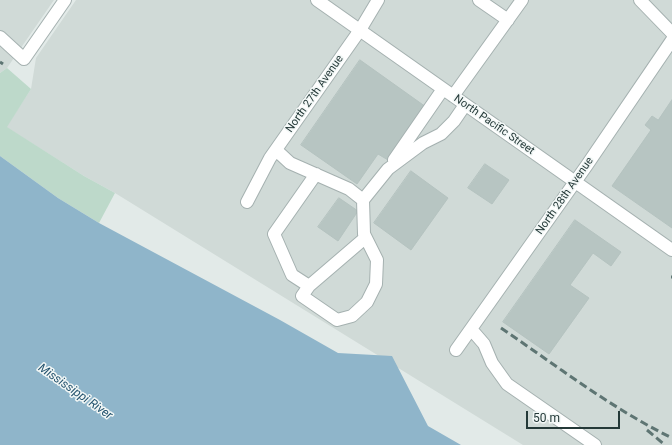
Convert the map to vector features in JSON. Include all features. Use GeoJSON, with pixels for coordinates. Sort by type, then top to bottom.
{"type":"FeatureCollection","features":[{"type":"Feature","properties":{"kind":"street"},"geometry":{"type":"LineString","coordinates":[[1,41],[24,59],[65,0]]}},
{"type":"Feature","properties":{"kind":"street","name":"North Pacific Street"},"geometry":{"type":"LineString","coordinates":[[317,0],[672,250]]}},
{"type":"Feature","properties":{"kind":"street","name":"North 27th Avenue"},"geometry":{"type":"LineString","coordinates":[[247,202],[273,154],[360,30],[378,0]]}},
{"type":"Feature","properties":{"kind":"street"},"geometry":{"type":"LineString","coordinates":[[479,0],[508,20]]}},
{"type":"Feature","properties":{"kind":"street"},"geometry":{"type":"LineString","coordinates":[[316,174],[274,234],[292,275],[305,291],[337,320],[352,316],[367,302],[376,284],[377,260],[364,234],[363,200],[508,20],[522,0]]}},
{"type":"Feature","properties":{"kind":"street"},"geometry":{"type":"LineString","coordinates":[[640,0],[672,33]]}},
{"type":"Feature","properties":{"kind":"street","name":"North 28th Avenue"},"geometry":{"type":"LineString","coordinates":[[456,350],[672,40]]}},
{"type":"Feature","properties":{"kind":"street"},"geometry":{"type":"LineString","coordinates":[[388,169],[423,143],[441,134],[454,121],[466,105]]}},
{"type":"Feature","properties":{"kind":"street"},"geometry":{"type":"LineString","coordinates":[[273,154],[349,189],[363,200]]}},
{"type":"Feature","properties":{"kind":"street"},"geometry":{"type":"LineString","coordinates":[[305,291],[365,238]]}},
{"type":"Feature","properties":{"kind":"street"},"geometry":{"type":"LineString","coordinates":[[471,329],[484,344],[492,364],[507,384],[595,445]]}},
{"type":"Feature","properties":{"kind":"shaded area"},"geometry":{"type":"Polygon","coordinates":[[[0,0],[54,0],[7,68],[0,73],[0,0]]]}},
{"type":"Feature","properties":{"kind":"shaded area"},"geometry":{"type":"Polygon","coordinates":[[[76,0],[672,0],[672,445],[523,445],[6,127],[31,89],[36,58],[76,0]]]}},
{"type":"Feature","properties":{"kind":"green space"},"geometry":{"type":"Polygon","coordinates":[[[7,68],[31,89],[7,127],[84,176],[115,193],[99,223],[58,198],[0,156],[0,73],[7,68]]]}},
{"type":"Feature","properties":{"kind":"water","name":"Mississippi River"},"geometry":{"type":"Polygon","coordinates":[[[0,156],[58,198],[99,223],[280,320],[338,353],[392,356],[428,426],[461,445],[0,445],[0,156]]]}},
{"type":"Feature","properties":{"kind":"building"},"geometry":{"type":"Polygon","coordinates":[[[360,60],[426,107],[388,160],[378,154],[357,184],[301,145],[360,60]]]}},
{"type":"Feature","properties":{"kind":"building"},"geometry":{"type":"Polygon","coordinates":[[[672,100],[672,228],[612,186],[651,130],[645,125],[652,116],[658,120],[672,100]]]}},
{"type":"Feature","properties":{"kind":"building"},"geometry":{"type":"Polygon","coordinates":[[[485,164],[509,180],[492,204],[468,188],[485,164]]]}},
{"type":"Feature","properties":{"kind":"building"},"geometry":{"type":"Polygon","coordinates":[[[411,171],[448,198],[411,250],[374,223],[411,171]]]}},
{"type":"Feature","properties":{"kind":"building"},"geometry":{"type":"Polygon","coordinates":[[[339,198],[358,211],[338,241],[318,227],[339,198]]]}},
{"type":"Feature","properties":{"kind":"building"},"geometry":{"type":"Polygon","coordinates":[[[575,220],[621,252],[611,266],[593,253],[570,285],[589,298],[549,354],[503,322],[575,220]]]}},
{"type":"Feature","properties":{"kind":"railway"},"geometry":{"type":"LineString","coordinates":[[501,328],[627,414],[672,438]]}},
{"type":"Feature","properties":{"kind":"railway"},"geometry":{"type":"LineString","coordinates":[[647,430],[665,445]]}}]}
